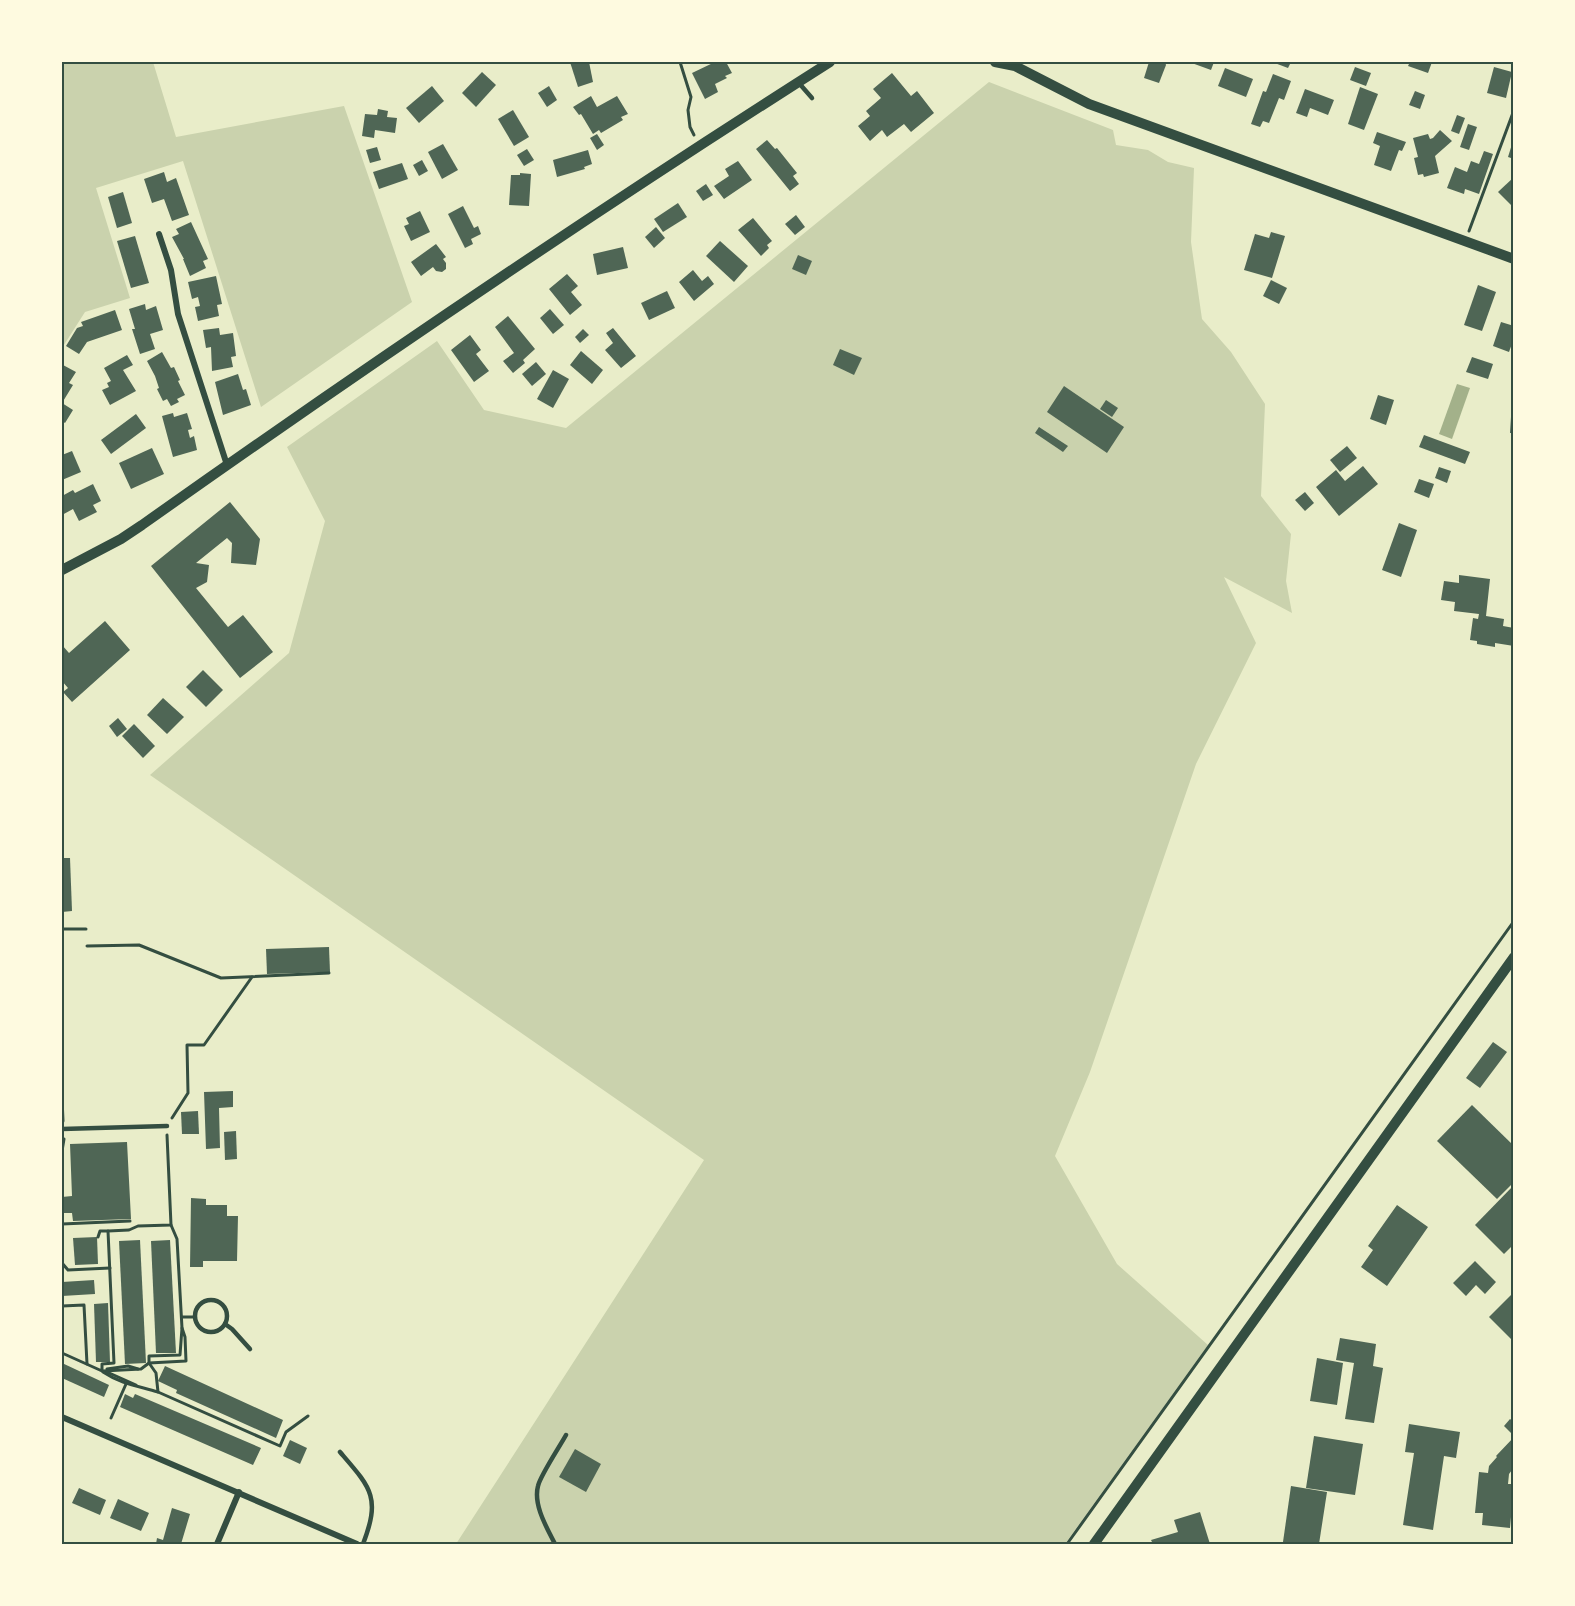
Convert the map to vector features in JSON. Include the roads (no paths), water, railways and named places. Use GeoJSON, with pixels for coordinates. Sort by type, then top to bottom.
{"type":"FeatureCollection","features":[{"type":"Feature","properties":{"kind":"street"},"geometry":{"type":"LineString","coordinates":[[62,570],[121,539],[700,144],[830,62]]}},
{"type":"Feature","properties":{"kind":"street"},"geometry":{"type":"LineString","coordinates":[[995,62],[1012,64],[1089,104],[1514,259]]}},
{"type":"Feature","properties":{"kind":"street"},"geometry":{"type":"LineString","coordinates":[[159,234],[171,270],[178,314],[227,465]]}},
{"type":"Feature","properties":{"kind":"street"},"geometry":{"type":"LineString","coordinates":[[1094,1545],[1511,965]]}},
{"type":"Feature","properties":{"kind":"street"},"geometry":{"type":"LineString","coordinates":[[62,1417],[357,1545]]}},
{"type":"Feature","properties":{"kind":"street"},"geometry":{"type":"LineString","coordinates":[[217,1545],[239,1492]]}},
{"type":"Feature","properties":{"kind":"lane"},"geometry":{"type":"LineString","coordinates":[[798,82],[812,98]]}},
{"type":"Feature","properties":{"kind":"lane"},"geometry":{"type":"LineString","coordinates":[[63,1129],[167,1126]]}},
{"type":"Feature","properties":{"kind":"lane"},"geometry":{"type":"LineString","coordinates":[[207,1301],[218,1302],[227,1314],[225,1324],[217,1331],[207,1332],[198,1326],[195,1317],[198,1306],[207,1301]]}},
{"type":"Feature","properties":{"kind":"lane"},"geometry":{"type":"LineString","coordinates":[[225,1324],[250,1349]]}},
{"type":"Feature","properties":{"kind":"lane"},"geometry":{"type":"LineString","coordinates":[[555,1545],[543,1522],[538,1486],[566,1435]]}},
{"type":"Feature","properties":{"kind":"lane"},"geometry":{"type":"LineString","coordinates":[[340,1452],[371,1491],[372,1519],[363,1545]]}}]}
